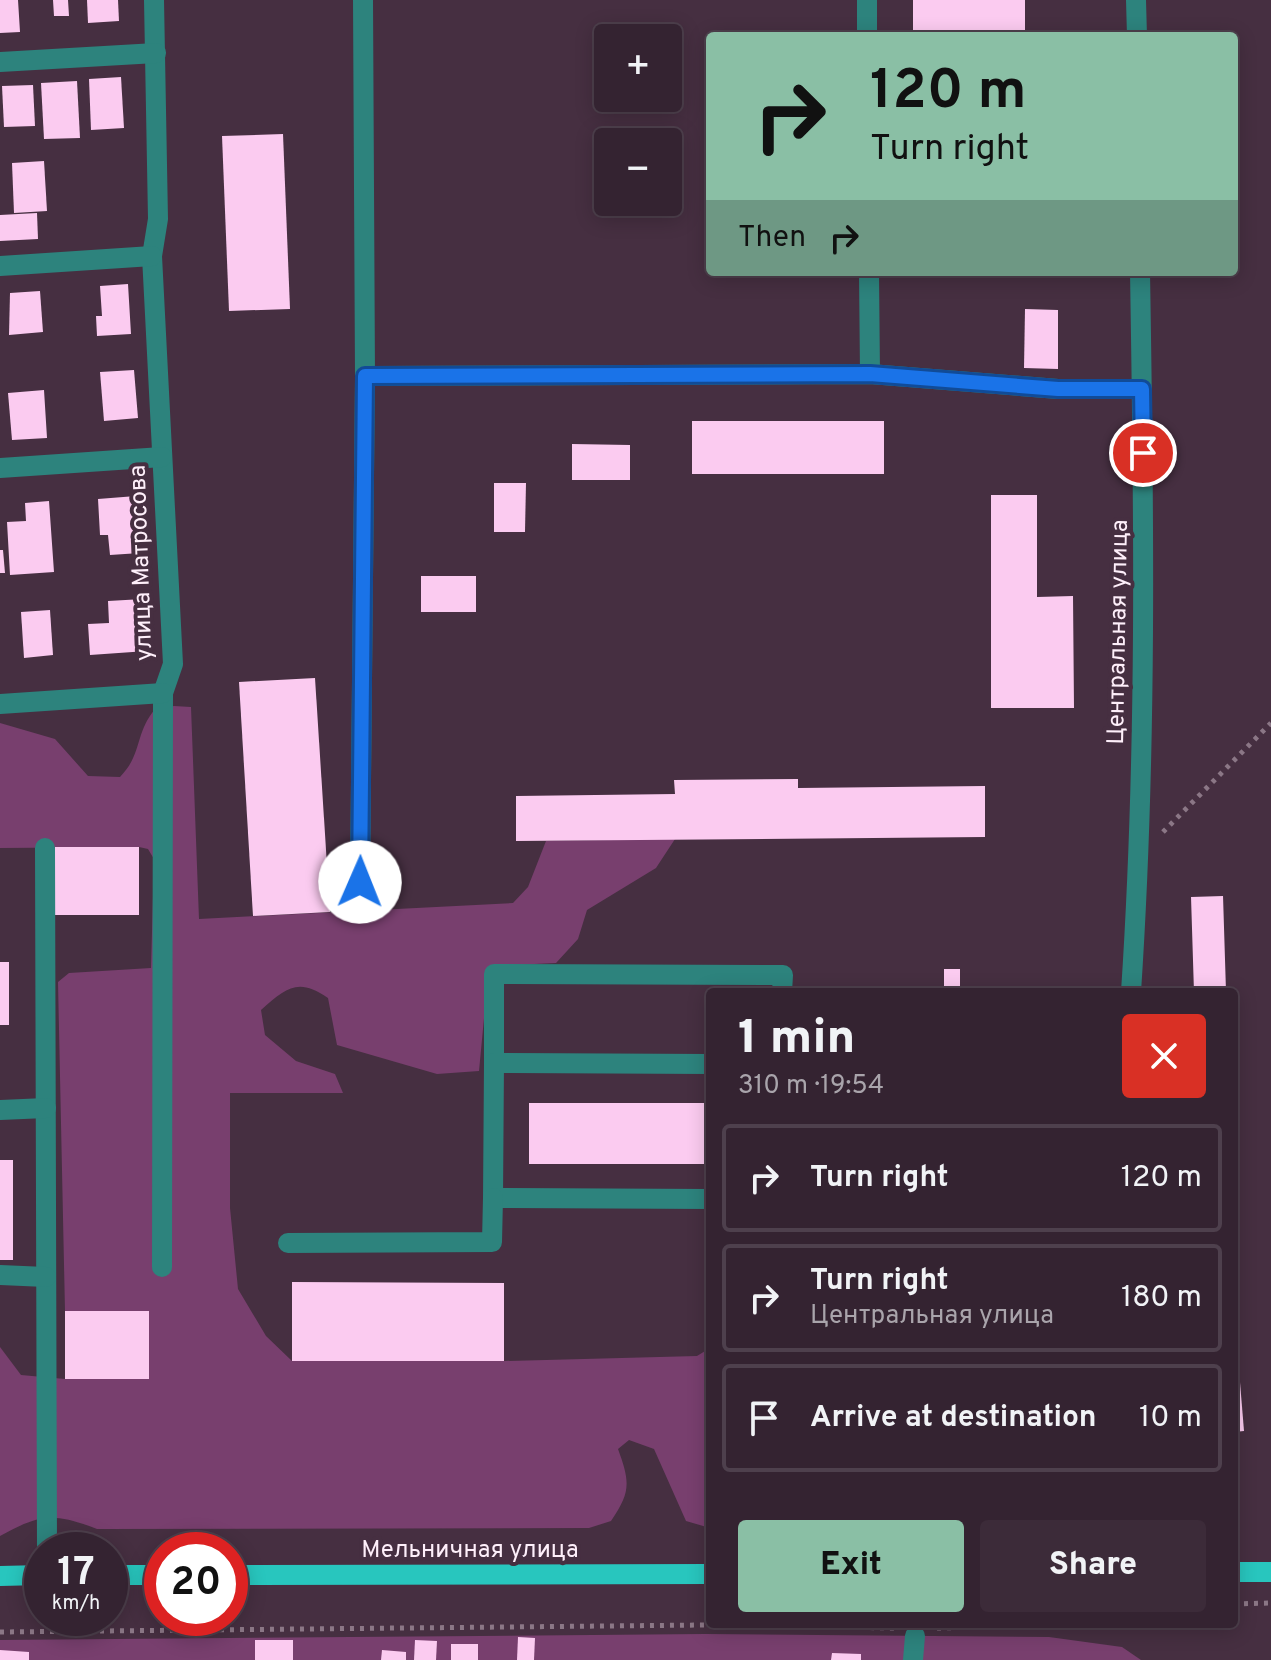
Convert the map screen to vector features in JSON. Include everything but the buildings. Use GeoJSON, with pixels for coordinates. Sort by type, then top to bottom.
{"type":"FeatureCollection","features":[{"type":"Feature","properties":{"kind":"main road"},"geometry":{"type":"LineString","coordinates":[[1238,1572],[1271,1572]]}},
{"type":"Feature","properties":{"kind":"main road","name":"Мельничная улица"},"geometry":{"type":"LineString","coordinates":[[248,1575],[706,1574]]}},
{"type":"Feature","properties":{"kind":"main road"},"geometry":{"type":"LineString","coordinates":[[0,1576],[24,1575]]}},
{"type":"Feature","properties":{"kind":"street","name":"улица Матросова"},"geometry":{"type":"LineString","coordinates":[[154,0],[158,219],[152,256],[173,664],[163,693],[162,1267]]}},
{"type":"Feature","properties":{"kind":"street"},"geometry":{"type":"LineString","coordinates":[[360,882],[365,376],[363,0]]}},
{"type":"Feature","properties":{"kind":"street"},"geometry":{"type":"LineString","coordinates":[[867,0],[867,32]]}},
{"type":"Feature","properties":{"kind":"street"},"geometry":{"type":"LineString","coordinates":[[1136,0],[1137,32]]}},
{"type":"Feature","properties":{"kind":"street"},"geometry":{"type":"LineString","coordinates":[[0,62],[156,53]]}},
{"type":"Feature","properties":{"kind":"street"},"geometry":{"type":"LineString","coordinates":[[0,266],[152,256]]}},
{"type":"Feature","properties":{"kind":"street"},"geometry":{"type":"LineString","coordinates":[[869,276],[870,374]]}},
{"type":"Feature","properties":{"kind":"street","name":"Центральная улица"},"geometry":{"type":"LineString","coordinates":[[1131,988],[1139,856],[1145,612],[1140,276]]}},
{"type":"Feature","properties":{"kind":"street"},"geometry":{"type":"LineString","coordinates":[[365,376],[870,374],[1058,389],[1142,389]]}},
{"type":"Feature","properties":{"kind":"street"},"geometry":{"type":"LineString","coordinates":[[0,468],[162,457]]}},
{"type":"Feature","properties":{"kind":"street"},"geometry":{"type":"LineString","coordinates":[[0,704],[163,693]]}},
{"type":"Feature","properties":{"kind":"street"},"geometry":{"type":"LineString","coordinates":[[45,848],[47,1532]]}},
{"type":"Feature","properties":{"kind":"street"},"geometry":{"type":"LineString","coordinates":[[288,1243],[492,1242],[494,974],[783,975],[782,988]]}},
{"type":"Feature","properties":{"kind":"street"},"geometry":{"type":"LineString","coordinates":[[494,1063],[706,1064]]}},
{"type":"Feature","properties":{"kind":"street"},"geometry":{"type":"LineString","coordinates":[[0,1110],[46,1108]]}},
{"type":"Feature","properties":{"kind":"street"},"geometry":{"type":"LineString","coordinates":[[493,1198],[706,1199]]}},
{"type":"Feature","properties":{"kind":"street"},"geometry":{"type":"LineString","coordinates":[[0,1275],[46,1277]]}},
{"type":"Feature","properties":{"kind":"street"},"geometry":{"type":"LineString","coordinates":[[913,1660],[915,1630]]}},
{"type":"Feature","properties":{"kind":"path"},"geometry":{"type":"LineString","coordinates":[[1139,856],[1271,723]]}},
{"type":"Feature","properties":{"kind":"path"},"geometry":{"type":"LineString","coordinates":[[1238,1604],[1271,1603]]}},
{"type":"Feature","properties":{"kind":"path"},"geometry":{"type":"LineString","coordinates":[[0,1632],[706,1625]]}},
{"type":"Feature","properties":{"kind":"path"},"geometry":{"type":"LineString","coordinates":[[825,1628],[986,1628]]}},
{"type":"Feature","properties":{"kind":"shaded area"},"geometry":{"type":"Polygon","coordinates":[[[191,707],[199,919],[513,903],[528,887],[546,841],[675,839],[656,868],[587,910],[578,939],[556,963],[489,966],[479,1071],[437,1074],[337,1045],[328,998],[308,988],[293,988],[270,1002],[261,1010],[265,1035],[296,1061],[335,1074],[343,1093],[230,1093],[230,1208],[238,1289],[266,1336],[292,1361],[504,1361],[697,1356],[706,1350],[706,1527],[686,1521],[654,1449],[629,1440],[618,1449],[626,1479],[622,1502],[611,1521],[589,1528],[97,1529],[69,1520],[47,1518],[26,1523],[0,1536],[0,1347],[21,1375],[65,1379],[149,1379],[149,1311],[65,1311],[58,982],[69,973],[151,968],[154,859],[148,849],[139,847],[0,848],[0,723],[55,739],[88,776],[120,777],[132,760],[148,718],[155,709],[191,707]]]}},
{"type":"Feature","properties":{"kind":"shaded area"},"geometry":{"type":"Polygon","coordinates":[[[705,1634],[1049,1637],[1122,1647],[1141,1660],[0,1660],[0,1640],[705,1634]]]}},
{"type":"Feature","properties":{"kind":"route"},"geometry":{"type":"LineString","coordinates":[[360,882],[365,376],[870,374],[1058,389],[1142,389],[1143,453]]}}]}
